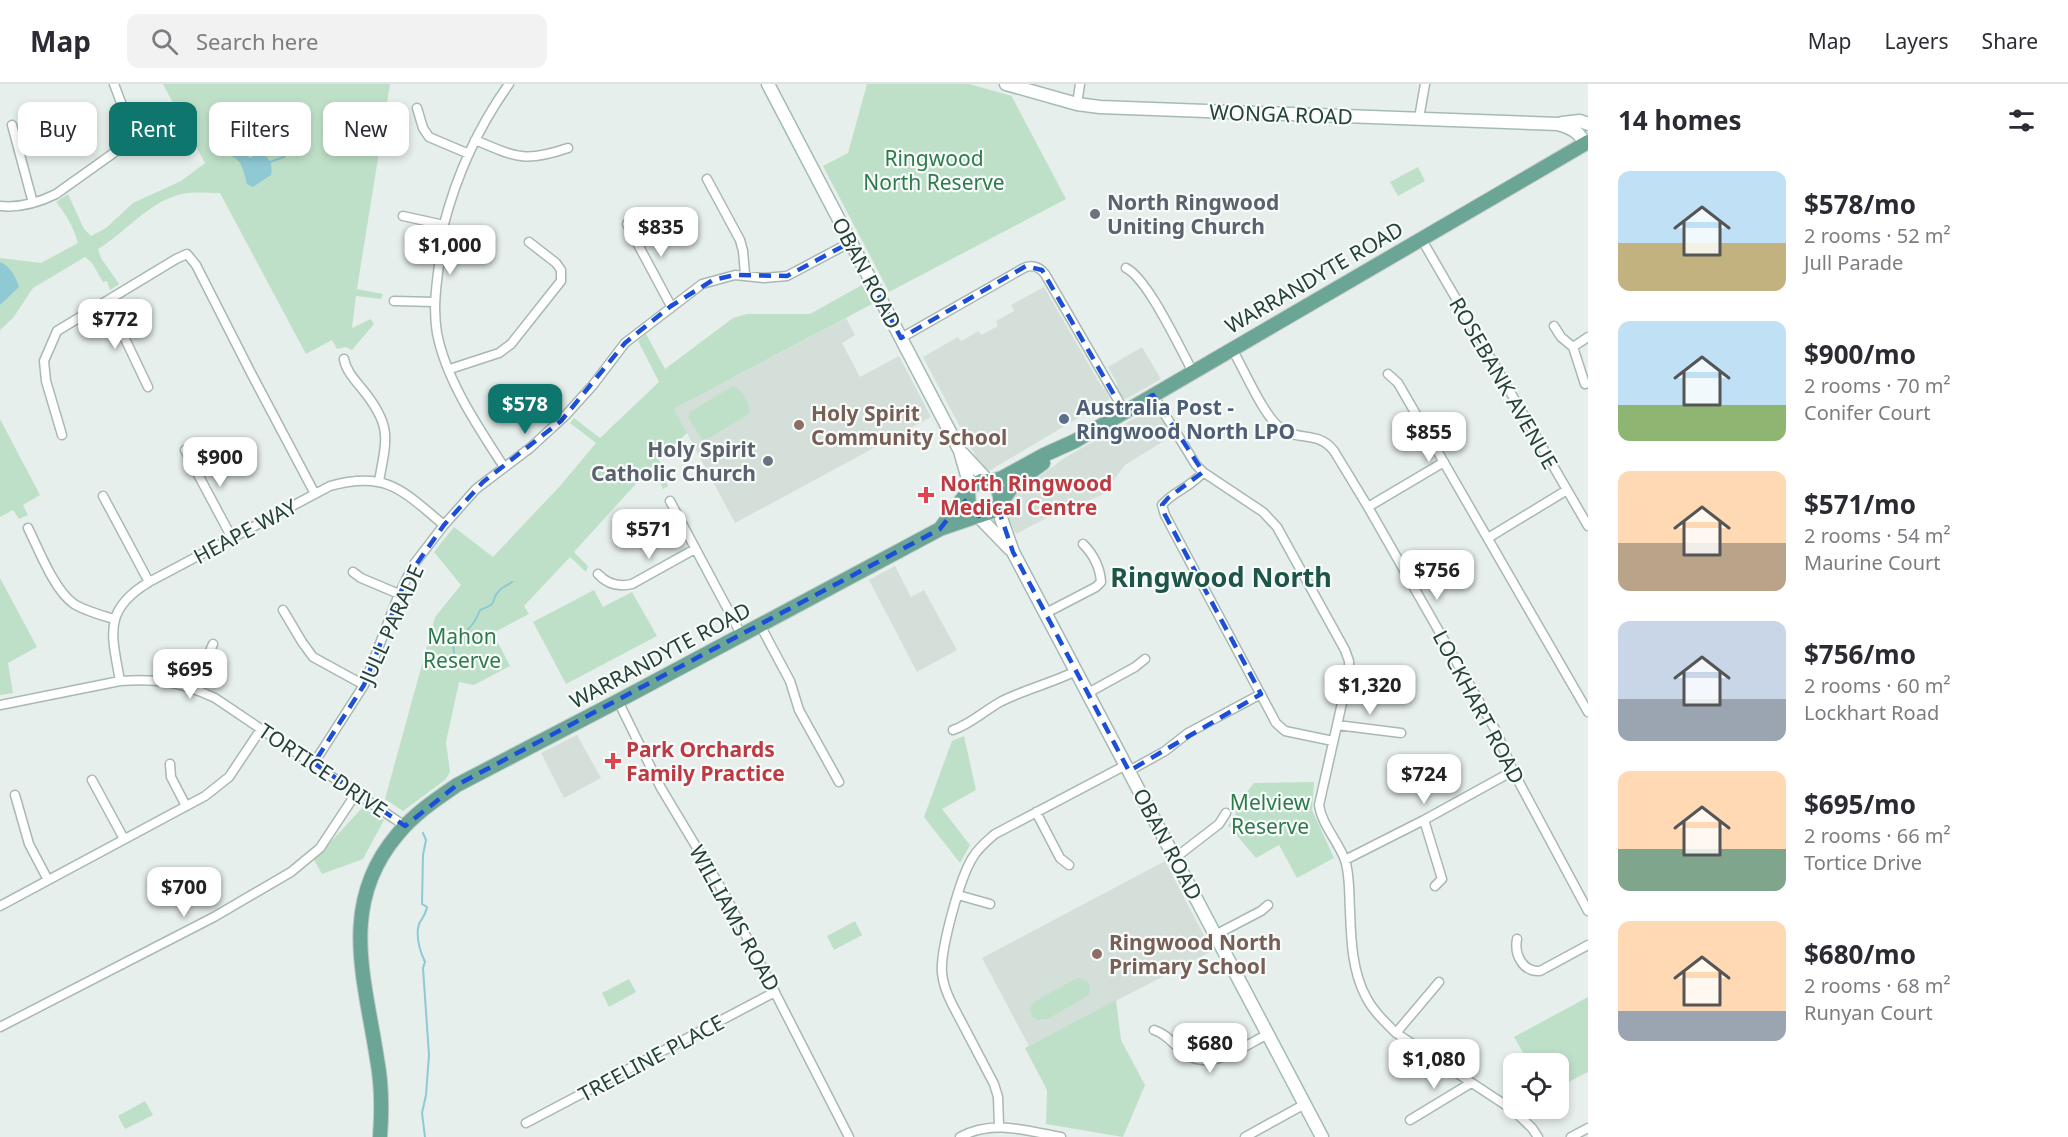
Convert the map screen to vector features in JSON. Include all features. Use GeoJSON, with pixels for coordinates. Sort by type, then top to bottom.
{"type":"FeatureCollection","features":[{"type":"Feature","properties":{"kind":"main road","name":"WONGA ROAD"},"geometry":{"type":"LineString","coordinates":[[1006,84],[1077,104],[1100,107],[1558,124],[1580,121],[1588,124]]}},
{"type":"Feature","properties":{"kind":"main road","name":"OBAN ROAD"},"geometry":{"type":"LineString","coordinates":[[769,88],[960,451],[968,479],[968,493]]}},
{"type":"Feature","properties":{"kind":"main road","name":"WONGA ROAD"},"geometry":{"type":"LineString","coordinates":[[1558,124],[1572,129],[1587,143]]}},
{"type":"Feature","properties":{"kind":"main road","name":"WARRANDYTE ROAD"},"geometry":{"type":"LineString","coordinates":[[989,481],[1002,478],[1125,412],[1587,143]]}},
{"type":"Feature","properties":{"kind":"main road","name":"WARRANDYTE ROAD"},"geometry":{"type":"LineString","coordinates":[[1000,504],[1014,484],[1061,448]]}},
{"type":"Feature","properties":{"kind":"main road","name":"OBAN ROAD"},"geometry":{"type":"LineString","coordinates":[[960,451],[989,481]]}},
{"type":"Feature","properties":{"kind":"main road"},"geometry":{"type":"LineString","coordinates":[[989,481],[999,493],[1000,504],[993,511],[978,516],[969,506],[968,493],[976,483],[989,481]]}},
{"type":"Feature","properties":{"kind":"main road","name":"WARRANDYTE ROAD"},"geometry":{"type":"LineString","coordinates":[[940,529],[968,493]]}},
{"type":"Feature","properties":{"kind":"main road","name":"OBAN ROAD"},"geometry":{"type":"LineString","coordinates":[[1000,504],[1001,518],[1013,552],[1322,1137]]}},
{"type":"Feature","properties":{"kind":"main road","name":"OBAN ROAD"},"geometry":{"type":"LineString","coordinates":[[978,516],[1013,552]]}},
{"type":"Feature","properties":{"kind":"main road","name":"WARRANDYTE ROAD"},"geometry":{"type":"LineString","coordinates":[[380,1137],[382,1105],[378,1061],[365,994],[359,935],[362,908],[371,877],[389,845],[405,826],[432,801],[457,785],[940,529],[978,516]]}},
{"type":"Feature","properties":{"kind":"street"},"geometry":{"type":"LineString","coordinates":[[0,206],[19,207],[56,194],[122,147],[130,137],[128,121],[114,84]]}},
{"type":"Feature","properties":{"kind":"street"},"geometry":{"type":"LineString","coordinates":[[504,466],[480,429],[450,369],[437,333],[434,302],[444,225],[469,154],[497,100],[509,84]]}},
{"type":"Feature","properties":{"kind":"street"},"geometry":{"type":"LineString","coordinates":[[1077,104],[1080,84]]}},
{"type":"Feature","properties":{"kind":"street"},"geometry":{"type":"LineString","coordinates":[[1419,118],[1425,84]]}},
{"type":"Feature","properties":{"kind":"street"},"geometry":{"type":"LineString","coordinates":[[417,108],[421,124],[429,137],[469,154]]}},
{"type":"Feature","properties":{"kind":"street"},"geometry":{"type":"LineString","coordinates":[[12,125],[33,203]]}},
{"type":"Feature","properties":{"kind":"street"},"geometry":{"type":"LineString","coordinates":[[475,141],[513,156],[527,158],[541,157],[568,148]]}},
{"type":"Feature","properties":{"kind":"street"},"geometry":{"type":"LineString","coordinates":[[707,178],[740,240],[746,274]]}},
{"type":"Feature","properties":{"kind":"street"},"geometry":{"type":"LineString","coordinates":[[403,216],[444,225]]}},
{"type":"Feature","properties":{"kind":"street"},"geometry":{"type":"LineString","coordinates":[[627,224],[672,306]]}},
{"type":"Feature","properties":{"kind":"street","name":"ROSEBANK AVENUE"},"geometry":{"type":"LineString","coordinates":[[1422,240],[1588,525]]}},
{"type":"Feature","properties":{"kind":"street"},"geometry":{"type":"LineString","coordinates":[[450,369],[499,353],[511,344],[561,281],[561,270],[556,263],[529,242]]}},
{"type":"Feature","properties":{"kind":"street","name":"JULL PARADE"},"geometry":{"type":"LineString","coordinates":[[314,763],[364,686],[399,594],[414,564],[476,489],[561,421],[593,385],[625,343],[702,284],[723,277],[746,274],[764,278],[787,276],[851,242]]}},
{"type":"Feature","properties":{"kind":"street"},"geometry":{"type":"LineString","coordinates":[[62,435],[46,381],[44,361],[57,331],[187,254],[196,264],[315,494]]}},
{"type":"Feature","properties":{"kind":"street"},"geometry":{"type":"LineString","coordinates":[[901,338],[1022,268],[1037,267],[1045,274],[1125,412]]}},
{"type":"Feature","properties":{"kind":"street"},"geometry":{"type":"LineString","coordinates":[[1126,268],[1140,278],[1193,372]]}},
{"type":"Feature","properties":{"kind":"street"},"geometry":{"type":"LineString","coordinates":[[107,301],[148,387]]}},
{"type":"Feature","properties":{"kind":"street"},"geometry":{"type":"LineString","coordinates":[[394,301],[434,302]]}},
{"type":"Feature","properties":{"kind":"street"},"geometry":{"type":"LineString","coordinates":[[1554,326],[1573,347],[1586,384]]}},
{"type":"Feature","properties":{"kind":"street"},"geometry":{"type":"LineString","coordinates":[[1573,347],[1588,337]]}},
{"type":"Feature","properties":{"kind":"street","name":"LOCKHART ROAD"},"geometry":{"type":"LineString","coordinates":[[1232,350],[1271,419],[1282,429],[1294,434],[1319,438],[1328,443],[1368,507],[1496,731],[1513,771],[1587,904]]}},
{"type":"Feature","properties":{"kind":"street"},"geometry":{"type":"LineString","coordinates":[[344,358],[350,374],[379,410],[385,425],[387,438],[379,481]]}},
{"type":"Feature","properties":{"kind":"street"},"geometry":{"type":"LineString","coordinates":[[1388,374],[1398,383],[1588,712]]}},
{"type":"Feature","properties":{"kind":"street"},"geometry":{"type":"LineString","coordinates":[[1153,395],[1196,465],[1263,512],[1277,527],[1332,625],[1349,661],[1349,672],[1319,805],[1322,817],[1345,860],[1357,974],[1366,998],[1396,1033],[1513,1110],[1538,1137]]}},
{"type":"Feature","properties":{"kind":"street"},"geometry":{"type":"LineString","coordinates":[[185,450],[232,538]]}},
{"type":"Feature","properties":{"kind":"street"},"geometry":{"type":"LineString","coordinates":[[1368,507],[1444,462]]}},
{"type":"Feature","properties":{"kind":"street"},"geometry":{"type":"LineString","coordinates":[[1203,472],[1196,481],[1168,498],[1162,505],[1165,515],[1280,728],[1300,735],[1333,741]]}},
{"type":"Feature","properties":{"kind":"street","name":"HEAPE WAY"},"geometry":{"type":"LineString","coordinates":[[114,619],[126,600],[149,582],[330,486],[345,482],[379,481],[402,490],[444,525]]}},
{"type":"Feature","properties":{"kind":"street"},"geometry":{"type":"LineString","coordinates":[[1488,538],[1567,490]]}},
{"type":"Feature","properties":{"kind":"street"},"geometry":{"type":"LineString","coordinates":[[103,496],[149,582]]}},
{"type":"Feature","properties":{"kind":"street"},"geometry":{"type":"LineString","coordinates":[[670,501],[741,634]]}},
{"type":"Feature","properties":{"kind":"street"},"geometry":{"type":"LineString","coordinates":[[28,528],[61,590],[73,603],[114,619],[112,636],[120,681]]}},
{"type":"Feature","properties":{"kind":"street"},"geometry":{"type":"LineString","coordinates":[[1046,613],[1096,587],[1101,582],[1092,554],[1083,544]]}},
{"type":"Feature","properties":{"kind":"street"},"geometry":{"type":"LineString","coordinates":[[598,574],[603,580],[622,586],[632,584],[695,549]]}},
{"type":"Feature","properties":{"kind":"street"},"geometry":{"type":"LineString","coordinates":[[353,572],[361,578],[399,594]]}},
{"type":"Feature","properties":{"kind":"street"},"geometry":{"type":"LineString","coordinates":[[283,610],[313,657],[364,686]]}},
{"type":"Feature","properties":{"kind":"street"},"geometry":{"type":"LineString","coordinates":[[760,625],[790,681],[799,711],[839,782]]}},
{"type":"Feature","properties":{"kind":"street"},"geometry":{"type":"LineString","coordinates":[[194,688],[213,644]]}},
{"type":"Feature","properties":{"kind":"street"},"geometry":{"type":"LineString","coordinates":[[1088,693],[1136,667],[1145,659]]}},
{"type":"Feature","properties":{"kind":"street"},"geometry":{"type":"LineString","coordinates":[[953,730],[962,727],[1002,701],[1047,685],[1076,671]]}},
{"type":"Feature","properties":{"kind":"street","name":"TORTICE DRIVE"},"geometry":{"type":"LineString","coordinates":[[0,705],[120,681],[162,680],[194,688],[215,698],[405,826]]}},
{"type":"Feature","properties":{"kind":"street"},"geometry":{"type":"LineString","coordinates":[[999,1126],[998,1097],[994,1084],[952,1004],[942,974],[944,948],[958,896],[966,871],[977,850],[995,834],[1165,751],[1188,733],[1261,694]]}},
{"type":"Feature","properties":{"kind":"street","name":"WILLIAMS ROAD"},"geometry":{"type":"LineString","coordinates":[[618,701],[661,788],[724,893],[849,1137]]}},
{"type":"Feature","properties":{"kind":"street"},"geometry":{"type":"LineString","coordinates":[[1337,725],[1401,733]]}},
{"type":"Feature","properties":{"kind":"street"},"geometry":{"type":"LineString","coordinates":[[0,906],[205,796],[229,777],[261,729]]}},
{"type":"Feature","properties":{"kind":"street"},"geometry":{"type":"LineString","coordinates":[[170,764],[171,777],[186,806]]}},
{"type":"Feature","properties":{"kind":"street"},"geometry":{"type":"LineString","coordinates":[[1345,860],[1513,771]]}},
{"type":"Feature","properties":{"kind":"street"},"geometry":{"type":"LineString","coordinates":[[93,780],[124,839]]}},
{"type":"Feature","properties":{"kind":"street"},"geometry":{"type":"LineString","coordinates":[[0,1027],[214,917],[291,872],[320,848],[357,792]]}},
{"type":"Feature","properties":{"kind":"street"},"geometry":{"type":"LineString","coordinates":[[15,795],[29,844],[48,880]]}},
{"type":"Feature","properties":{"kind":"street"},"geometry":{"type":"LineString","coordinates":[[1036,812],[1060,858],[1069,865]]}},
{"type":"Feature","properties":{"kind":"street"},"geometry":{"type":"LineString","coordinates":[[1175,858],[1219,824],[1226,813]]}},
{"type":"Feature","properties":{"kind":"street"},"geometry":{"type":"LineString","coordinates":[[1424,820],[1442,879],[1435,886]]}},
{"type":"Feature","properties":{"kind":"street"},"geometry":{"type":"LineString","coordinates":[[958,896],[990,904]]}},
{"type":"Feature","properties":{"kind":"street"},"geometry":{"type":"LineString","coordinates":[[1215,935],[1268,905]]}},
{"type":"Feature","properties":{"kind":"street"},"geometry":{"type":"LineString","coordinates":[[1517,939],[1518,956],[1526,968],[1533,972],[1540,971],[1588,945]]}},
{"type":"Feature","properties":{"kind":"street"},"geometry":{"type":"LineString","coordinates":[[1396,1033],[1439,982]]}},
{"type":"Feature","properties":{"kind":"street","name":"TREELINE PLACE"},"geometry":{"type":"LineString","coordinates":[[526,1123],[775,992]]}},
{"type":"Feature","properties":{"kind":"street"},"geometry":{"type":"LineString","coordinates":[[1154,1030],[1162,1033],[1185,1054],[1208,1061],[1223,1057],[1268,1034]]}},
{"type":"Feature","properties":{"kind":"street"},"geometry":{"type":"LineString","coordinates":[[1410,1120],[1471,1083]]}},
{"type":"Feature","properties":{"kind":"street"},"geometry":{"type":"LineString","coordinates":[[1245,1137],[1305,1104]]}},
{"type":"Feature","properties":{"kind":"street"},"geometry":{"type":"LineString","coordinates":[[960,1137],[977,1130],[999,1126],[1061,1137]]}},
{"type":"Feature","properties":{"kind":"street"},"geometry":{"type":"LineString","coordinates":[[1571,1137],[1588,1128]]}},
{"type":"Feature","properties":{"kind":"highlighted area"},"geometry":{"type":"Polygon","coordinates":[[[851,242],[901,338],[1026,266],[1042,270],[1124,412],[1153,395],[1203,472],[1162,505],[1165,515],[1261,694],[1129,771],[1013,552],[999,511],[978,516],[963,499],[940,529],[457,785],[405,826],[314,763],[364,685],[406,579],[444,525],[483,482],[561,421],[625,343],[671,306],[713,280],[735,275],[787,276],[851,242]]]}},
{"type":"Feature","properties":{"kind":"shaded area"},"geometry":{"type":"Polygon","coordinates":[[[1044,287],[1110,399],[989,471],[977,459],[923,357],[958,337],[961,341],[979,331],[981,335],[998,326],[996,321],[1014,311],[1011,305],[1044,287]]]}},
{"type":"Feature","properties":{"kind":"shaded area","name":"Holy Spirit Community School"},"geometry":{"type":"Polygon","coordinates":[[[846,318],[855,335],[842,343],[860,377],[899,356],[931,417],[735,523],[674,409],[846,318]]]}},
{"type":"Feature","properties":{"kind":"shaded area"},"geometry":{"type":"Polygon","coordinates":[[[1142,347],[1161,379],[1126,399],[1116,388],[1117,383],[1108,367],[1142,347]]]}},
{"type":"Feature","properties":{"kind":"shaded area"},"geometry":{"type":"Polygon","coordinates":[[[1154,407],[1172,436],[1125,465],[1102,495],[1054,514],[1016,534],[1007,515],[1011,497],[1066,457],[1154,407]]]}},
{"type":"Feature","properties":{"kind":"shaded area"},"geometry":{"type":"Polygon","coordinates":[[[895,566],[911,597],[924,590],[957,650],[917,672],[869,580],[895,566]]]}},
{"type":"Feature","properties":{"kind":"shaded area"},"geometry":{"type":"Polygon","coordinates":[[[577,735],[601,778],[564,798],[541,753],[577,735]]]}},
{"type":"Feature","properties":{"kind":"shaded area","name":"Ringwood North Primary School"},"geometry":{"type":"Polygon","coordinates":[[[1165,861],[1212,951],[1029,1046],[982,958],[1165,861]]]}},
{"type":"Feature","properties":{"kind":"green space"},"geometry":{"type":"Polygon","coordinates":[[[163,84],[390,84],[387,102],[323,102],[323,156],[378,156],[357,289],[383,294],[381,299],[356,296],[352,328],[371,319],[374,324],[352,350],[346,347],[337,349],[332,340],[306,354],[220,193],[188,193],[167,199],[98,249],[101,258],[119,284],[110,290],[107,281],[103,282],[92,263],[85,257],[33,288],[13,318],[0,330],[0,258],[41,263],[78,243],[69,221],[56,202],[68,194],[84,229],[91,236],[106,228],[133,203],[181,181],[205,163],[197,148],[197,102],[173,102],[163,84]]]}},
{"type":"Feature","properties":{"kind":"green space","name":"Ringwood North Reserve"},"geometry":{"type":"Polygon","coordinates":[[[867,84],[969,84],[1012,96],[1066,199],[889,292],[823,166],[848,153],[867,84]]]}},
{"type":"Feature","properties":{"kind":"green space"},"geometry":{"type":"Polygon","coordinates":[[[1418,167],[1425,181],[1398,196],[1390,182],[1418,167]]]}},
{"type":"Feature","properties":{"kind":"green space","name":"Mahon Reserve"},"geometry":{"type":"Polygon","coordinates":[[[862,285],[872,304],[674,409],[687,433],[659,460],[668,486],[663,489],[653,465],[574,552],[588,566],[586,572],[570,557],[524,606],[529,614],[493,633],[510,666],[474,685],[459,682],[446,742],[450,772],[445,780],[403,811],[385,799],[435,617],[461,585],[434,552],[454,527],[493,557],[560,486],[596,443],[570,423],[574,418],[600,438],[659,382],[638,341],[646,334],[665,369],[733,318],[747,314],[810,314],[862,285]]]}},
{"type":"Feature","properties":{"kind":"green space"},"geometry":{"type":"Polygon","coordinates":[[[733,386],[745,397],[749,406],[749,414],[706,440],[702,439],[688,418],[690,412],[733,386]]]}},
{"type":"Feature","properties":{"kind":"green space"},"geometry":{"type":"Polygon","coordinates":[[[0,419],[40,495],[23,505],[28,515],[19,519],[13,510],[0,517],[0,419]]]}},
{"type":"Feature","properties":{"kind":"green space"},"geometry":{"type":"Polygon","coordinates":[[[0,578],[37,647],[8,663],[13,693],[0,695],[0,578]]]}},
{"type":"Feature","properties":{"kind":"green space"},"geometry":{"type":"Polygon","coordinates":[[[594,590],[603,607],[632,592],[657,636],[566,684],[533,622],[594,590]]]}},
{"type":"Feature","properties":{"kind":"green space"},"geometry":{"type":"Polygon","coordinates":[[[964,736],[976,790],[942,809],[970,845],[960,863],[924,817],[952,741],[964,736]]]}},
{"type":"Feature","properties":{"kind":"green space","name":"Melview Reserve"},"geometry":{"type":"Polygon","coordinates":[[[1314,782],[1312,810],[1334,858],[1297,878],[1279,845],[1256,858],[1228,825],[1235,819],[1236,806],[1254,783],[1314,782]]]}},
{"type":"Feature","properties":{"kind":"green space"},"geometry":{"type":"Polygon","coordinates":[[[362,808],[384,820],[363,859],[322,874],[314,860],[362,808]]]}},
{"type":"Feature","properties":{"kind":"green space"},"geometry":{"type":"Polygon","coordinates":[[[855,921],[862,935],[834,950],[827,936],[855,921]]]}},
{"type":"Feature","properties":{"kind":"green space"},"geometry":{"type":"Polygon","coordinates":[[[1077,978],[1089,983],[1089,995],[1048,1019],[1038,1020],[1032,1017],[1030,1008],[1034,1002],[1077,978]]]}},
{"type":"Feature","properties":{"kind":"green space"},"geometry":{"type":"Polygon","coordinates":[[[629,979],[636,992],[609,1007],[602,993],[629,979]]]}},
{"type":"Feature","properties":{"kind":"green space"},"geometry":{"type":"Polygon","coordinates":[[[1588,997],[1588,1072],[1569,1082],[1569,1053],[1523,1053],[1514,1037],[1588,997]]]}},
{"type":"Feature","properties":{"kind":"green space"},"geometry":{"type":"Polygon","coordinates":[[[1116,1000],[1121,1040],[1145,1085],[1123,1137],[1046,1124],[1047,1090],[1025,1048],[1116,1000]]]}},
{"type":"Feature","properties":{"kind":"green space"},"geometry":{"type":"Polygon","coordinates":[[[145,1101],[153,1115],[125,1129],[118,1116],[145,1101]]]}},
{"type":"Feature","properties":{"kind":"water"},"geometry":{"type":"Polygon","coordinates":[[[232,156],[250,158],[265,156],[271,166],[271,175],[253,187],[247,184],[244,172],[236,158],[232,156]]]}},
{"type":"Feature","properties":{"kind":"water"},"geometry":{"type":"Polygon","coordinates":[[[0,262],[12,272],[19,287],[0,305],[0,262]]]}},
{"type":"Feature","properties":{"kind":"waterway"},"geometry":{"type":"LineString","coordinates":[[270,162],[285,156]]}},
{"type":"Feature","properties":{"kind":"waterway"},"geometry":{"type":"LineString","coordinates":[[449,668],[454,654],[453,638],[470,627],[480,610],[490,605],[496,594],[512,582]]}},
{"type":"Feature","properties":{"kind":"waterway"},"geometry":{"type":"LineString","coordinates":[[423,833],[426,840],[423,855],[422,904],[427,907],[419,924],[418,939],[425,962],[423,968],[429,1055],[426,1095],[422,1113],[425,1137]]}},
{"type":"Feature","properties":{"kind":"place","name":"North Ringwood Uniting Church"},"geometry":{"type":"Point","coordinates":[1095,214]}},
{"type":"Feature","properties":{"kind":"place","name":"Australia Post - Ringwood North LPO"},"geometry":{"type":"Point","coordinates":[1064,419]}},
{"type":"Feature","properties":{"kind":"place","name":"Holy Spirit Community School"},"geometry":{"type":"Point","coordinates":[799,425]}},
{"type":"Feature","properties":{"kind":"place","name":"Holy Spirit Catholic Church"},"geometry":{"type":"Point","coordinates":[768,461]}},
{"type":"Feature","properties":{"kind":"place","name":"North Ringwood Medical Centre"},"geometry":{"type":"Point","coordinates":[926,495]}},
{"type":"Feature","properties":{"kind":"place","name":"Park Orchards Family Practice"},"geometry":{"type":"Point","coordinates":[613,761]}},
{"type":"Feature","properties":{"kind":"place","name":"Ringwood North Primary School"},"geometry":{"type":"Point","coordinates":[1097,954]}},
{"type":"Feature","properties":{"kind":"district","name":"Ringwood North"},"geometry":{"type":"Point","coordinates":[1221,576]}}]}
